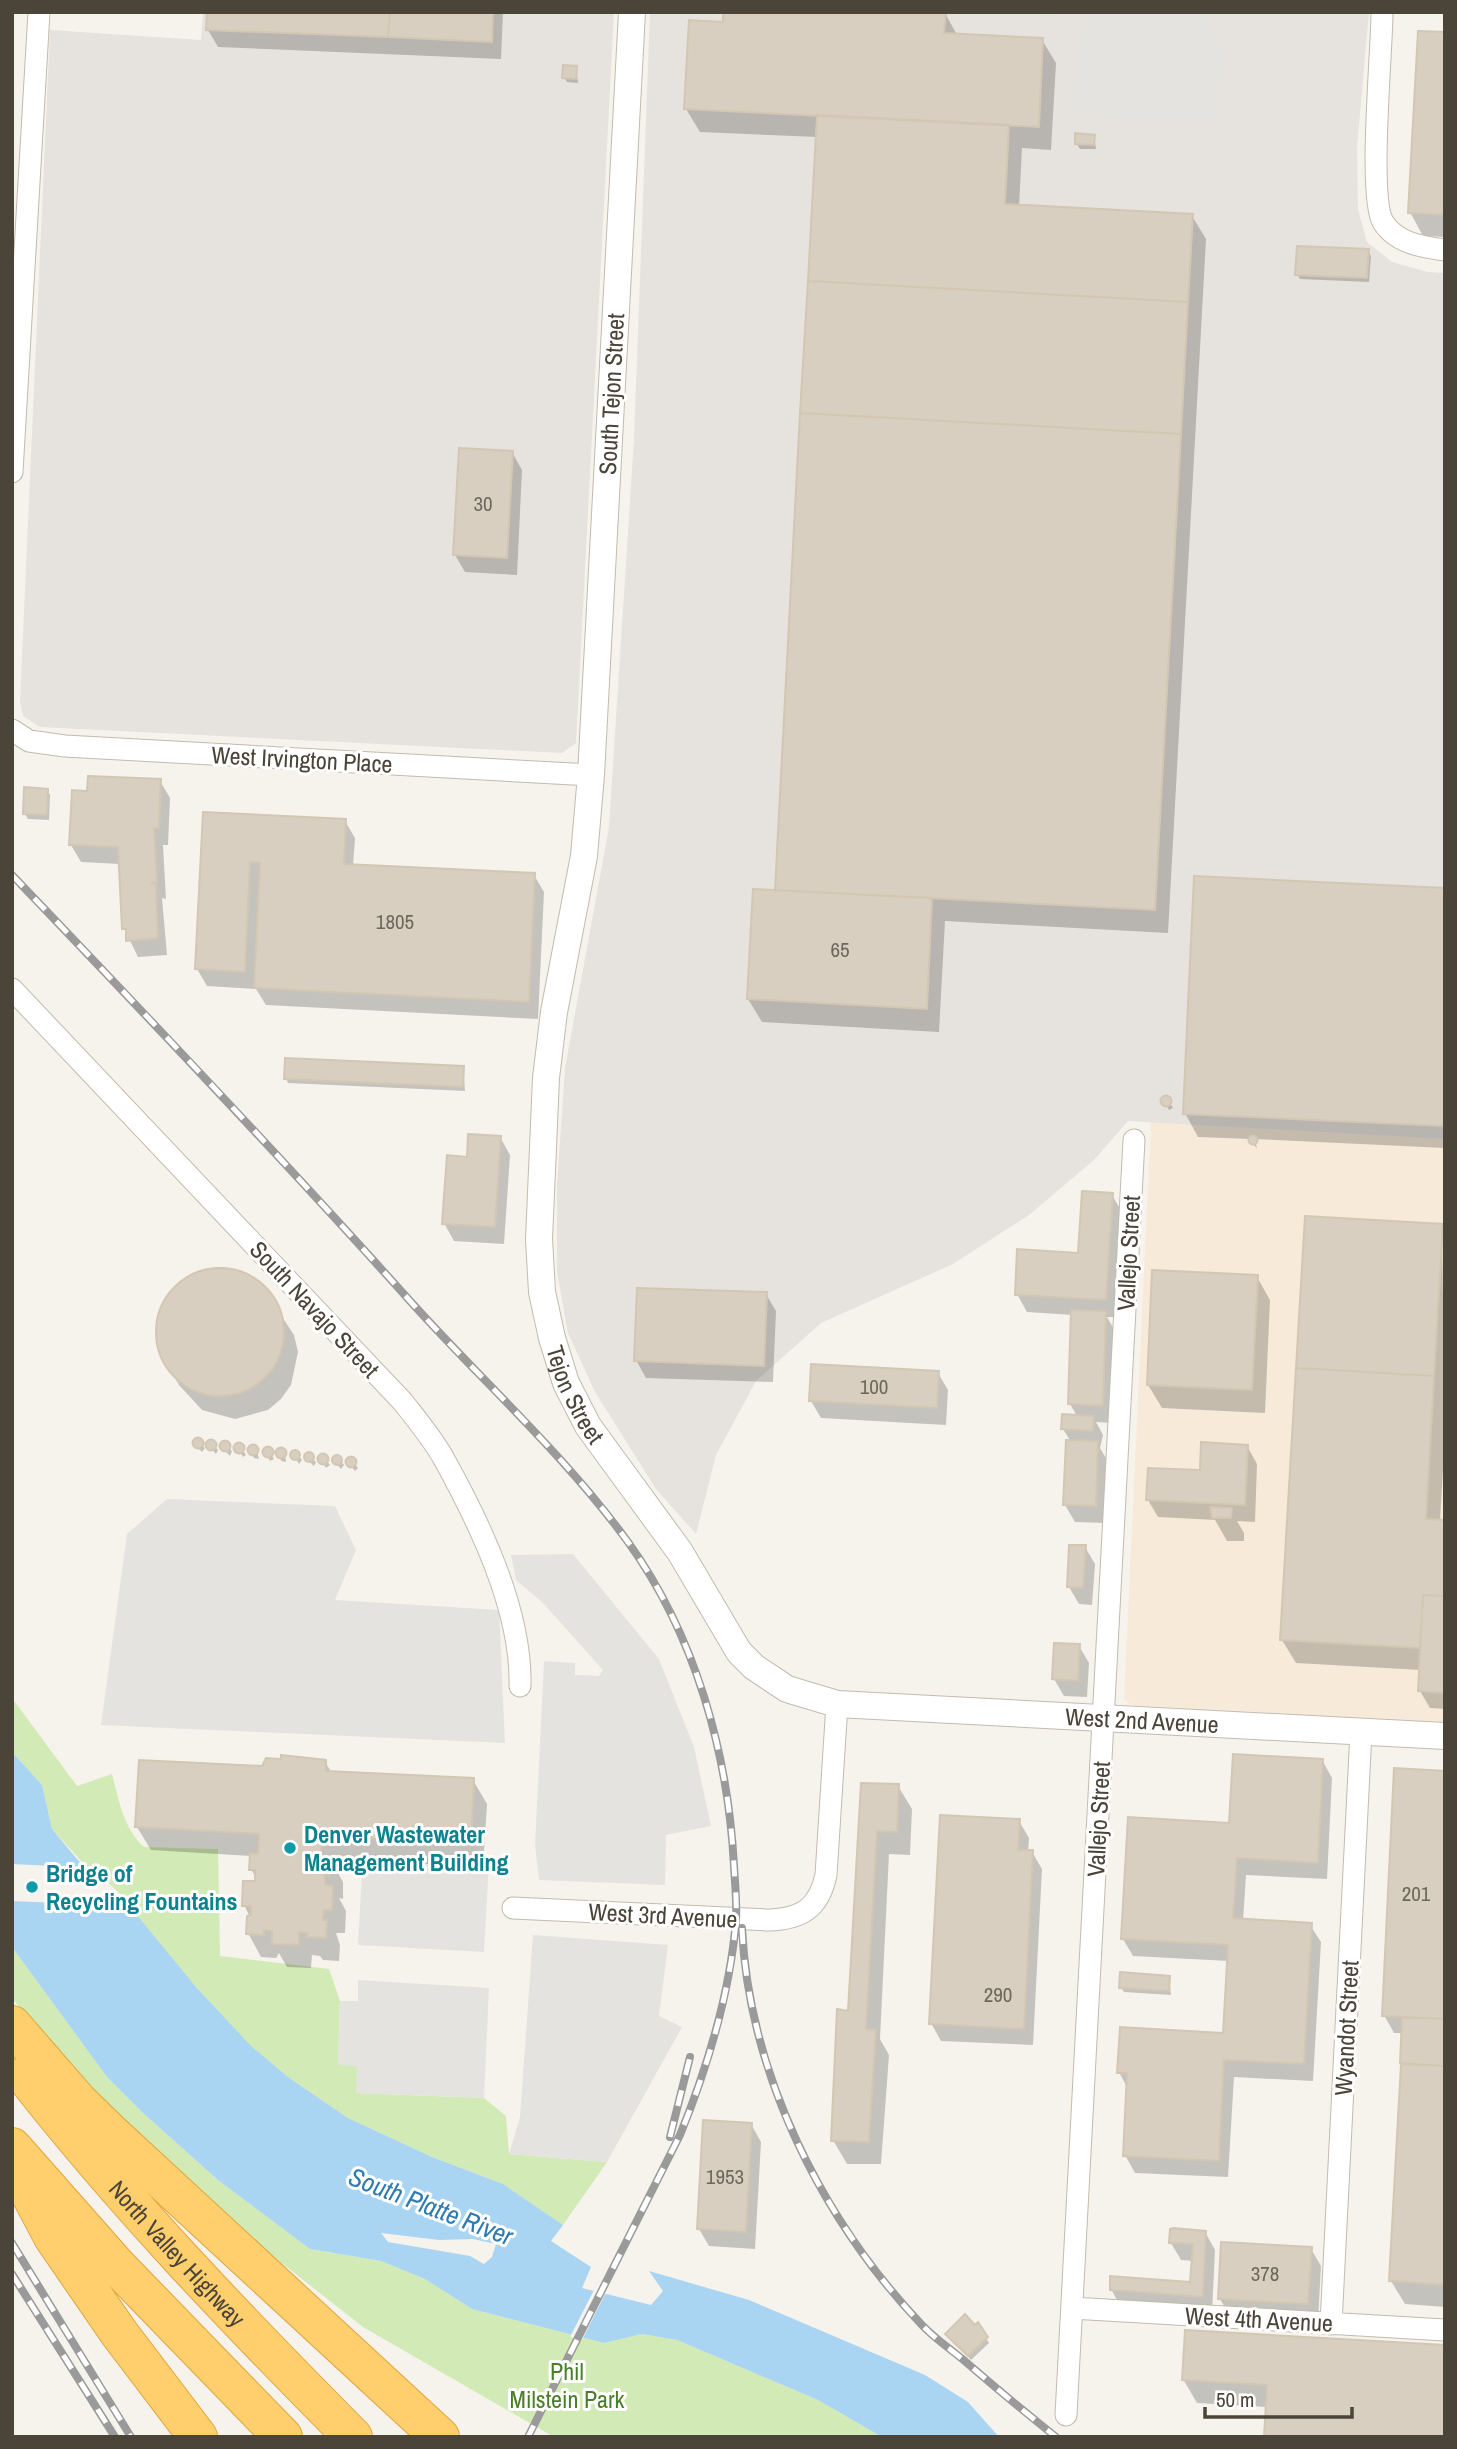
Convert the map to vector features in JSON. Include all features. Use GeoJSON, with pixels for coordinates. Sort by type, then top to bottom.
{"type":"FeatureCollection","features":[{"type":"Feature","properties":{"kind":"highway"},"geometry":{"type":"LineString","coordinates":[[12,2025],[78,2101],[114,2136],[440,2437]]}},
{"type":"Feature","properties":{"kind":"highway","name":"North Valley Highway"},"geometry":{"type":"LineString","coordinates":[[12,2060],[145,2221],[242,2325],[353,2437]]}},
{"type":"Feature","properties":{"kind":"highway","name":"North Valley Highway"},"geometry":{"type":"LineString","coordinates":[[12,2147],[134,2283],[283,2437]]}},
{"type":"Feature","properties":{"kind":"highway"},"geometry":{"type":"LineString","coordinates":[[12,2153],[31,2199],[53,2237],[119,2333],[198,2437]]}},
{"type":"Feature","properties":{"kind":"street"},"geometry":{"type":"LineString","coordinates":[[12,472],[39,12]]}},
{"type":"Feature","properties":{"kind":"street","name":"South Tejon Street"},"geometry":{"type":"LineString","coordinates":[[591,775],[632,12]]}},
{"type":"Feature","properties":{"kind":"street"},"geometry":{"type":"LineString","coordinates":[[1382,12],[1376,179],[1378,209],[1383,221],[1400,239],[1445,250]]}},
{"type":"Feature","properties":{"kind":"street","name":"West Irvington Place"},"geometry":{"type":"LineString","coordinates":[[14,732],[29,741],[65,746],[591,775]]}},
{"type":"Feature","properties":{"kind":"street","name":"Tejon Street"},"geometry":{"type":"LineString","coordinates":[[591,775],[584,856],[554,1013],[546,1078],[539,1239],[542,1292],[552,1338],[566,1383],[588,1426],[680,1552],[739,1652],[754,1667],[787,1689],[837,1704]]}},
{"type":"Feature","properties":{"kind":"street","name":"South Navajo Street"},"geometry":{"type":"LineString","coordinates":[[12,989],[411,1413],[443,1457],[497,1570],[521,1655],[520,1686]]}},
{"type":"Feature","properties":{"kind":"street","name":"Vallejo Street"},"geometry":{"type":"LineString","coordinates":[[1066,2415],[1134,1140]]}},
{"type":"Feature","properties":{"kind":"street","name":"West 2nd Avenue"},"geometry":{"type":"LineString","coordinates":[[837,1704],[1445,1736]]}},
{"type":"Feature","properties":{"kind":"street","name":"West 3rd Avenue"},"geometry":{"type":"LineString","coordinates":[[513,1908],[768,1920],[787,1919],[810,1909],[818,1902],[827,1875],[837,1704]]}},
{"type":"Feature","properties":{"kind":"street","name":"Wyandot Street"},"geometry":{"type":"LineString","coordinates":[[1331,2323],[1361,1732]]}},
{"type":"Feature","properties":{"kind":"street","name":"West 4th Avenue"},"geometry":{"type":"LineString","coordinates":[[1072,2308],[1445,2329]]}},
{"type":"Feature","properties":{"kind":"shaded area"},"geometry":{"type":"Polygon","coordinates":[[[203,12],[614,12],[576,743],[562,753],[40,727],[23,716],[20,701],[50,30],[201,40],[203,12]]]}},
{"type":"Feature","properties":{"kind":"shaded area"},"geometry":{"type":"Polygon","coordinates":[[[650,12],[1369,12],[1357,148],[1358,209],[1367,242],[1392,262],[1428,272],[1445,273],[1445,1139],[1128,1121],[1094,1160],[1029,1215],[953,1264],[821,1323],[756,1381],[716,1455],[696,1534],[656,1489],[595,1392],[568,1333],[557,1272],[557,1185],[565,1068],[609,827],[634,439],[650,12]]]}},
{"type":"Feature","properties":{"kind":"shaded area"},"geometry":{"type":"Polygon","coordinates":[[[1041,12],[1205,12],[1223,48],[1221,122],[1073,117],[1074,82],[1080,72],[1083,17],[1041,15],[1041,12]]]}},
{"type":"Feature","properties":{"kind":"shaded area"},"geometry":{"type":"Polygon","coordinates":[[[1151,1122],[1445,1139],[1445,1722],[1131,1705],[1124,1699],[1151,1122]]]}},
{"type":"Feature","properties":{"kind":"shaded area"},"geometry":{"type":"Polygon","coordinates":[[[167,1499],[335,1506],[356,1550],[335,1600],[499,1610],[505,1743],[101,1725],[127,1534],[167,1499]]]}},
{"type":"Feature","properties":{"kind":"shaded area"},"geometry":{"type":"Polygon","coordinates":[[[573,1554],[659,1659],[694,1747],[711,1826],[666,1835],[665,1885],[539,1880],[535,1845],[544,1661],[575,1663],[575,1675],[599,1676],[603,1670],[543,1603],[516,1580],[511,1555],[573,1554]]]}},
{"type":"Feature","properties":{"kind":"shaded area"},"geometry":{"type":"Polygon","coordinates":[[[363,1854],[489,1861],[484,1952],[358,1945],[363,1854]]]}},
{"type":"Feature","properties":{"kind":"shaded area"},"geometry":{"type":"Polygon","coordinates":[[[533,1935],[668,1945],[659,2016],[682,2027],[607,2162],[509,2154],[520,2117],[533,1935]]]}},
{"type":"Feature","properties":{"kind":"shaded area"},"geometry":{"type":"Polygon","coordinates":[[[358,1980],[489,1988],[484,2098],[356,2093],[357,2066],[338,2065],[340,2001],[358,2001],[358,1980]]]}},
{"type":"Feature","properties":{"kind":"green space"},"geometry":{"type":"Polygon","coordinates":[[[12,1698],[77,1786],[112,1774],[126,1822],[144,1847],[218,1849],[220,1956],[329,1969],[340,2001],[338,2065],[357,2065],[357,2093],[484,2098],[506,2116],[509,2154],[607,2162],[563,2225],[503,2184],[432,2157],[348,2118],[288,2077],[250,2046],[52,1829],[42,1785],[12,1752],[12,1698]]]}},
{"type":"Feature","properties":{"kind":"green space","name":"Phil Milstein Park"},"geometry":{"type":"Polygon","coordinates":[[[12,1947],[107,2077],[218,2180],[310,2249],[381,2261],[425,2279],[472,2309],[604,2343],[642,2334],[677,2340],[818,2400],[882,2437],[554,2437],[363,2327],[199,2198],[52,2047],[12,1998],[12,1947]]]}},
{"type":"Feature","properties":{"kind":"water","name":"South Platte River"},"geometry":{"type":"Polygon","coordinates":[[[12,1752],[42,1785],[52,1829],[77,1859],[135,1913],[196,1987],[251,2046],[288,2077],[348,2118],[432,2157],[503,2184],[563,2225],[551,2241],[591,2267],[582,2288],[651,2305],[663,2291],[649,2271],[749,2300],[925,2375],[968,2402],[999,2437],[882,2437],[818,2400],[677,2340],[642,2334],[604,2343],[472,2309],[425,2279],[381,2261],[310,2249],[218,2180],[107,2077],[12,1947],[12,1752]],[[381,2233],[388,2242],[470,2256],[484,2264],[492,2257],[496,2244],[473,2239],[439,2240],[381,2233]]]}},
{"type":"Feature","properties":{"kind":"pier"},"geometry":{"type":"Polygon","coordinates":[[[12,1864],[92,1868],[133,1906],[12,1901],[12,1864]]]}},
{"type":"Feature","properties":{"kind":"pier"},"geometry":{"type":"Polygon","coordinates":[[[595,2288],[607,2290],[582,2340],[570,2337],[595,2288]]]}},
{"type":"Feature","properties":{"kind":"building"},"geometry":{"type":"Polygon","coordinates":[[[207,12],[390,12],[388,37],[206,30],[207,12]]]}},
{"type":"Feature","properties":{"kind":"building"},"geometry":{"type":"Polygon","coordinates":[[[390,12],[493,12],[492,42],[388,37],[390,12]]]}},
{"type":"Feature","properties":{"kind":"building"},"geometry":{"type":"Polygon","coordinates":[[[723,12],[946,12],[944,33],[1043,38],[1039,127],[684,109],[689,20],[723,22],[723,12]]]}},
{"type":"Feature","properties":{"kind":"building"},"geometry":{"type":"Polygon","coordinates":[[[1418,31],[1445,32],[1445,215],[1408,213],[1418,31]]]}},
{"type":"Feature","properties":{"kind":"building"},"geometry":{"type":"Polygon","coordinates":[[[563,65],[577,66],[576,79],[562,78],[563,65]]]}},
{"type":"Feature","properties":{"kind":"building"},"geometry":{"type":"Polygon","coordinates":[[[817,115],[1009,125],[1005,204],[1193,214],[1188,302],[808,281],[817,115]]]}},
{"type":"Feature","properties":{"kind":"building"},"geometry":{"type":"Polygon","coordinates":[[[1075,133],[1095,135],[1094,145],[1075,144],[1075,133]]]}},
{"type":"Feature","properties":{"kind":"building"},"geometry":{"type":"Polygon","coordinates":[[[1297,246],[1369,249],[1367,278],[1295,275],[1297,246]]]}},
{"type":"Feature","properties":{"kind":"building"},"geometry":{"type":"Polygon","coordinates":[[[808,281],[1188,302],[1181,434],[800,413],[808,281]]]}},
{"type":"Feature","properties":{"kind":"building"},"geometry":{"type":"Polygon","coordinates":[[[800,413],[1181,434],[1155,910],[775,890],[800,413]]]}},
{"type":"Feature","properties":{"kind":"building"},"geometry":{"type":"Polygon","coordinates":[[[459,448],[513,451],[507,558],[453,555],[459,448]]]}},
{"type":"Feature","properties":{"kind":"building"},"geometry":{"type":"Polygon","coordinates":[[[88,776],[161,779],[159,828],[154,828],[157,882],[151,883],[156,884],[158,938],[126,941],[126,929],[122,929],[118,847],[69,845],[72,790],[87,791],[88,776]]]}},
{"type":"Feature","properties":{"kind":"building"},"geometry":{"type":"Polygon","coordinates":[[[24,787],[48,789],[47,815],[23,814],[24,787]]]}},
{"type":"Feature","properties":{"kind":"building"},"geometry":{"type":"Polygon","coordinates":[[[203,812],[346,819],[344,864],[535,873],[529,1002],[254,988],[260,863],[250,862],[245,972],[195,969],[203,812]]]}},
{"type":"Feature","properties":{"kind":"building"},"geometry":{"type":"Polygon","coordinates":[[[1194,876],[1445,888],[1445,1126],[1183,1114],[1194,876]]]}},
{"type":"Feature","properties":{"kind":"building"},"geometry":{"type":"Polygon","coordinates":[[[753,889],[932,898],[927,1009],[747,999],[753,889]]]}},
{"type":"Feature","properties":{"kind":"building"},"geometry":{"type":"Polygon","coordinates":[[[285,1058],[464,1066],[463,1087],[284,1079],[285,1058]]]}},
{"type":"Feature","properties":{"kind":"building"},"geometry":{"type":"Polygon","coordinates":[[[1166,1096],[1170,1097],[1170,1105],[1166,1106],[1162,1105],[1161,1101],[1162,1097],[1166,1096]]]}},
{"type":"Feature","properties":{"kind":"building"},"geometry":{"type":"Polygon","coordinates":[[[468,1134],[501,1136],[495,1227],[442,1224],[447,1155],[467,1157],[468,1134]]]}},
{"type":"Feature","properties":{"kind":"building"},"geometry":{"type":"Polygon","coordinates":[[[1253,1136],[1257,1140],[1253,1144],[1249,1140],[1253,1136]]]}},
{"type":"Feature","properties":{"kind":"building"},"geometry":{"type":"Polygon","coordinates":[[[1082,1191],[1113,1193],[1106,1300],[1015,1295],[1017,1249],[1078,1253],[1082,1191]]]}},
{"type":"Feature","properties":{"kind":"building"},"geometry":{"type":"Polygon","coordinates":[[[1305,1216],[1443,1224],[1434,1376],[1296,1368],[1305,1216]]]}},
{"type":"Feature","properties":{"kind":"building"},"geometry":{"type":"Polygon","coordinates":[[[220,1268],[245,1273],[265,1287],[279,1307],[284,1332],[279,1357],[265,1377],[245,1391],[220,1396],[195,1391],[175,1377],[161,1357],[156,1332],[161,1307],[175,1287],[195,1273],[220,1268]]]}},
{"type":"Feature","properties":{"kind":"building"},"geometry":{"type":"Polygon","coordinates":[[[1152,1270],[1258,1275],[1252,1390],[1147,1385],[1152,1270]]]}},
{"type":"Feature","properties":{"kind":"building"},"geometry":{"type":"Polygon","coordinates":[[[637,1288],[767,1292],[764,1366],[634,1361],[637,1288]]]}},
{"type":"Feature","properties":{"kind":"building"},"geometry":{"type":"Polygon","coordinates":[[[1071,1310],[1106,1311],[1103,1406],[1068,1404],[1071,1310]]]}},
{"type":"Feature","properties":{"kind":"building"},"geometry":{"type":"Polygon","coordinates":[[[811,1364],[939,1371],[937,1408],[809,1401],[811,1364]]]}},
{"type":"Feature","properties":{"kind":"building"},"geometry":{"type":"Polygon","coordinates":[[[1296,1368],[1434,1376],[1426,1519],[1445,1520],[1445,1596],[1423,1595],[1420,1648],[1280,1640],[1296,1368]]]}},
{"type":"Feature","properties":{"kind":"building"},"geometry":{"type":"Polygon","coordinates":[[[1062,1414],[1094,1416],[1093,1431],[1061,1429],[1062,1414]]]}},
{"type":"Feature","properties":{"kind":"building"},"geometry":{"type":"Polygon","coordinates":[[[198,1438],[202,1439],[202,1447],[198,1448],[194,1447],[193,1443],[194,1439],[198,1438]]]}},
{"type":"Feature","properties":{"kind":"building"},"geometry":{"type":"Polygon","coordinates":[[[211,1440],[215,1441],[215,1449],[211,1450],[207,1449],[206,1445],[207,1441],[211,1440]]]}},
{"type":"Feature","properties":{"kind":"building"},"geometry":{"type":"Polygon","coordinates":[[[1066,1440],[1098,1441],[1096,1506],[1063,1505],[1066,1440]]]}},
{"type":"Feature","properties":{"kind":"building"},"geometry":{"type":"Polygon","coordinates":[[[225,1441],[229,1442],[229,1450],[225,1451],[221,1450],[220,1446],[221,1442],[225,1441]]]}},
{"type":"Feature","properties":{"kind":"building"},"geometry":{"type":"Polygon","coordinates":[[[1201,1442],[1248,1445],[1245,1505],[1146,1500],[1148,1468],[1200,1470],[1201,1442]]]}},
{"type":"Feature","properties":{"kind":"building"},"geometry":{"type":"Polygon","coordinates":[[[239,1443],[243,1444],[243,1452],[239,1453],[235,1452],[234,1448],[235,1444],[239,1443]]]}},
{"type":"Feature","properties":{"kind":"building"},"geometry":{"type":"Polygon","coordinates":[[[253,1445],[257,1446],[257,1454],[253,1455],[249,1454],[248,1450],[249,1446],[253,1445]]]}},
{"type":"Feature","properties":{"kind":"building"},"geometry":{"type":"Polygon","coordinates":[[[268,1447],[272,1448],[272,1456],[268,1457],[264,1456],[263,1452],[264,1448],[268,1447]]]}},
{"type":"Feature","properties":{"kind":"building"},"geometry":{"type":"Polygon","coordinates":[[[281,1448],[285,1449],[285,1457],[281,1458],[277,1457],[276,1453],[277,1449],[281,1448]]]}},
{"type":"Feature","properties":{"kind":"building"},"geometry":{"type":"Polygon","coordinates":[[[295,1450],[299,1451],[299,1459],[295,1460],[291,1459],[290,1455],[291,1451],[295,1450]]]}},
{"type":"Feature","properties":{"kind":"building"},"geometry":{"type":"Polygon","coordinates":[[[309,1452],[313,1453],[313,1461],[309,1462],[305,1461],[304,1457],[305,1453],[309,1452]]]}},
{"type":"Feature","properties":{"kind":"building"},"geometry":{"type":"Polygon","coordinates":[[[323,1454],[327,1455],[327,1463],[323,1464],[319,1463],[318,1459],[319,1455],[323,1454]]]}},
{"type":"Feature","properties":{"kind":"building"},"geometry":{"type":"Polygon","coordinates":[[[337,1455],[341,1456],[341,1464],[337,1465],[333,1464],[332,1460],[333,1456],[337,1455]]]}},
{"type":"Feature","properties":{"kind":"building"},"geometry":{"type":"Polygon","coordinates":[[[351,1457],[355,1458],[355,1466],[351,1467],[347,1466],[346,1462],[347,1458],[351,1457]]]}},
{"type":"Feature","properties":{"kind":"building"},"geometry":{"type":"Polygon","coordinates":[[[1210,1507],[1232,1508],[1231,1518],[1212,1518],[1210,1507]]]}},
{"type":"Feature","properties":{"kind":"building"},"geometry":{"type":"Polygon","coordinates":[[[1069,1545],[1086,1545],[1083,1588],[1067,1587],[1069,1545]]]}},
{"type":"Feature","properties":{"kind":"building"},"geometry":{"type":"Polygon","coordinates":[[[1423,1595],[1445,1596],[1445,1693],[1418,1691],[1423,1595]]]}},
{"type":"Feature","properties":{"kind":"building"},"geometry":{"type":"Polygon","coordinates":[[[1054,1643],[1080,1644],[1078,1681],[1052,1679],[1054,1643]]]}},
{"type":"Feature","properties":{"kind":"building"},"geometry":{"type":"Polygon","coordinates":[[[1233,1754],[1323,1759],[1318,1863],[1237,1858],[1233,1918],[1312,1923],[1304,2064],[1224,2060],[1219,2161],[1123,2156],[1127,2073],[1117,2073],[1120,2027],[1223,2033],[1228,1945],[1121,1939],[1128,1817],[1229,1823],[1233,1754]]]}},
{"type":"Feature","properties":{"kind":"building","name":"Denver Wastewater Management Building"},"geometry":{"type":"Polygon","coordinates":[[[281,1755],[326,1760],[326,1771],[474,1778],[471,1844],[322,1836],[321,1857],[331,1857],[330,1876],[325,1875],[325,1885],[333,1886],[332,1910],[324,1910],[323,1920],[327,1920],[326,1938],[307,1937],[308,1933],[299,1932],[299,1945],[272,1944],[272,1931],[264,1930],[264,1935],[246,1934],[247,1916],[251,1915],[251,1906],[242,1906],[243,1881],[255,1881],[255,1870],[249,1870],[250,1853],[258,1854],[259,1834],[135,1827],[139,1760],[262,1766],[266,1758],[281,1759],[281,1755]]]}},
{"type":"Feature","properties":{"kind":"building"},"geometry":{"type":"Polygon","coordinates":[[[1394,1768],[1445,1771],[1445,2019],[1382,2016],[1394,1768]]]}},
{"type":"Feature","properties":{"kind":"building"},"geometry":{"type":"Polygon","coordinates":[[[861,1783],[899,1784],[897,1832],[877,1831],[866,2029],[876,2030],[869,2142],[831,2141],[837,2009],[848,2011],[861,1783]]]}},
{"type":"Feature","properties":{"kind":"building"},"geometry":{"type":"Polygon","coordinates":[[[940,1815],[1020,1819],[1018,1850],[1033,1850],[1024,2029],[929,2024],[940,1815]]]}},
{"type":"Feature","properties":{"kind":"building"},"geometry":{"type":"Polygon","coordinates":[[[1120,1972],[1170,1976],[1169,1991],[1119,1988],[1120,1972]]]}},
{"type":"Feature","properties":{"kind":"building"},"geometry":{"type":"Polygon","coordinates":[[[1402,2017],[1445,2019],[1445,2066],[1400,2063],[1402,2017]]]}},
{"type":"Feature","properties":{"kind":"building"},"geometry":{"type":"Polygon","coordinates":[[[1401,2064],[1445,2066],[1445,2285],[1389,2281],[1401,2064]]]}},
{"type":"Feature","properties":{"kind":"building"},"geometry":{"type":"Polygon","coordinates":[[[703,2120],[752,2123],[746,2232],[697,2229],[703,2120]]]}},
{"type":"Feature","properties":{"kind":"building"},"geometry":{"type":"Polygon","coordinates":[[[1170,2229],[1206,2231],[1203,2297],[1110,2290],[1110,2276],[1190,2282],[1193,2244],[1169,2243],[1170,2229]]]}},
{"type":"Feature","properties":{"kind":"building"},"geometry":{"type":"Polygon","coordinates":[[[1221,2242],[1312,2247],[1308,2304],[1218,2299],[1221,2242]]]}},
{"type":"Feature","properties":{"kind":"building"},"geometry":{"type":"Polygon","coordinates":[[[965,2314],[975,2325],[978,2322],[988,2337],[968,2356],[945,2334],[965,2314]]]}},
{"type":"Feature","properties":{"kind":"building"},"geometry":{"type":"Polygon","coordinates":[[[1185,2330],[1445,2345],[1445,2437],[1264,2437],[1267,2385],[1182,2380],[1185,2330]]]}},
{"type":"Feature","properties":{"kind":"railway"},"geometry":{"type":"LineString","coordinates":[[12,875],[578,1479],[628,1542],[652,1578],[672,1616],[704,1696],[724,1780],[735,1886],[736,1920],[723,2002],[700,2083],[680,2135],[528,2437]]}},
{"type":"Feature","properties":{"kind":"railway"},"geometry":{"type":"LineString","coordinates":[[742,1928],[748,1983],[759,2037],[797,2142],[823,2192],[886,2284],[922,2325],[1056,2437]]}},
{"type":"Feature","properties":{"kind":"railway"},"geometry":{"type":"LineString","coordinates":[[670,2137],[690,2057]]}},
{"type":"Feature","properties":{"kind":"railway"},"geometry":{"type":"LineString","coordinates":[[12,2243],[131,2437]]}},
{"type":"Feature","properties":{"kind":"railway"},"geometry":{"type":"LineString","coordinates":[[12,2274],[115,2437]]}},
{"type":"Feature","properties":{"kind":"place","name":"Denver Wastewater Management Building"},"geometry":{"type":"Point","coordinates":[290,1848]}},
{"type":"Feature","properties":{"kind":"place","name":"Bridge of Recycling Fountains"},"geometry":{"type":"Point","coordinates":[32,1887]}}]}
